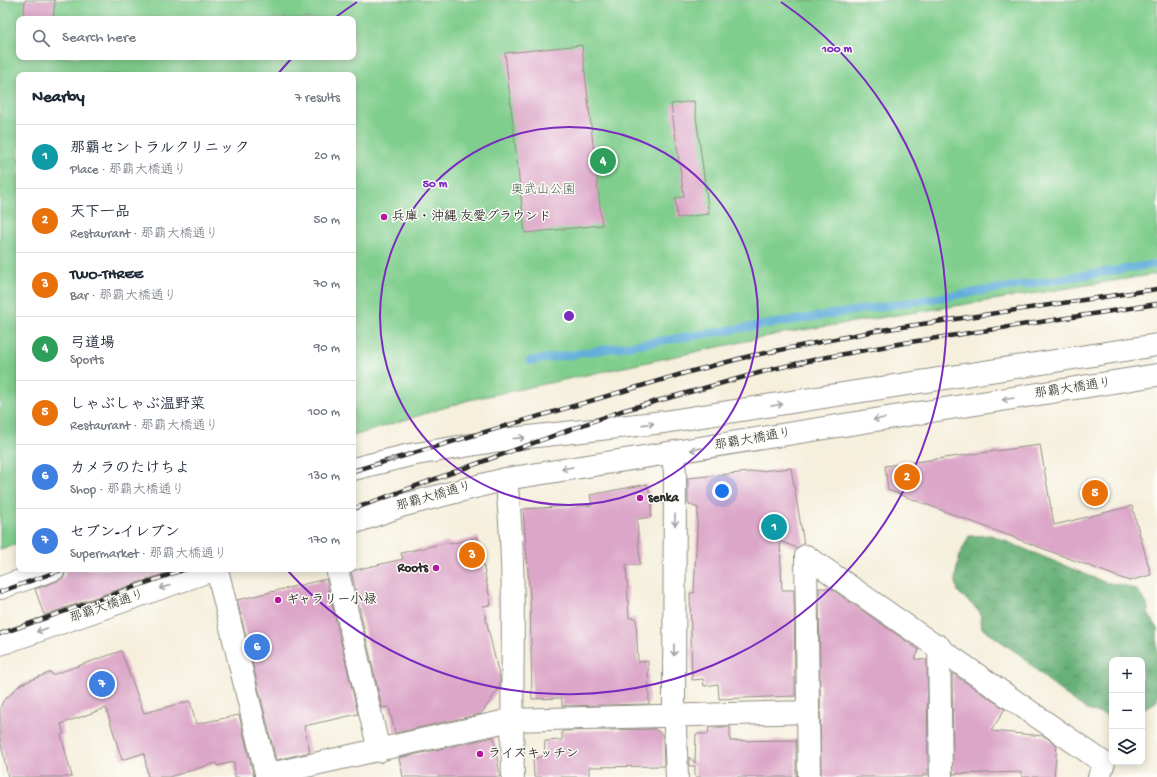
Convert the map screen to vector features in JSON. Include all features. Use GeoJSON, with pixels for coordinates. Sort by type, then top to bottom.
{"type":"FeatureCollection","features":[{"type":"Feature","properties":{"kind":"street"},"geometry":{"type":"LineString","coordinates":[[356,468],[410,455],[501,440],[664,422],[1157,345]]}},
{"type":"Feature","properties":{"kind":"street","name":"那覇大橋通り"},"geometry":{"type":"LineString","coordinates":[[356,522],[404,505],[506,479],[1157,375]]}},
{"type":"Feature","properties":{"kind":"street"},"geometry":{"type":"LineString","coordinates":[[672,453],[675,472],[674,715],[677,777]]}},
{"type":"Feature","properties":{"kind":"street"},"geometry":{"type":"LineString","coordinates":[[506,479],[513,557],[514,617],[511,720],[513,777]]}},
{"type":"Feature","properties":{"kind":"street"},"geometry":{"type":"LineString","coordinates":[[809,777],[806,556],[939,646],[1104,763],[1099,777]]}},
{"type":"Feature","properties":{"kind":"street"},"geometry":{"type":"LineString","coordinates":[[0,588],[45,572]]}},
{"type":"Feature","properties":{"kind":"street","name":"那覇大橋通り"},"geometry":{"type":"LineString","coordinates":[[0,644],[207,572]]}},
{"type":"Feature","properties":{"kind":"street"},"geometry":{"type":"LineString","coordinates":[[217,572],[267,776],[511,720],[808,712]]}},
{"type":"Feature","properties":{"kind":"street"},"geometry":{"type":"LineString","coordinates":[[338,572],[379,751]]}},
{"type":"Feature","properties":{"kind":"street"},"geometry":{"type":"LineString","coordinates":[[939,646],[941,777]]}},
{"type":"Feature","properties":{"kind":"green space","name":"奥武山公園"},"geometry":{"type":"Polygon","coordinates":[[[0,0],[1157,0],[1157,274],[784,333],[469,400],[356,435],[356,72],[16,72],[16,544],[0,549],[0,0]]]}},
{"type":"Feature","properties":{"kind":"green space"},"geometry":{"type":"Polygon","coordinates":[[[991,535],[1104,582],[1127,586],[1138,591],[1147,604],[1149,615],[1157,627],[1157,701],[1145,709],[1145,657],[1109,657],[1109,716],[1087,710],[1054,686],[1020,655],[982,628],[980,612],[958,592],[955,577],[960,554],[969,536],[991,535]]]}},
{"type":"Feature","properties":{"kind":"building"},"geometry":{"type":"Polygon","coordinates":[[[25,0],[55,0],[53,16],[23,16],[25,0]]]}},
{"type":"Feature","properties":{"kind":"building"},"geometry":{"type":"Polygon","coordinates":[[[582,45],[602,225],[525,233],[505,53],[582,45]]]}},
{"type":"Feature","properties":{"kind":"building"},"geometry":{"type":"Polygon","coordinates":[[[694,101],[709,214],[677,218],[675,198],[684,197],[671,104],[694,101]]]}},
{"type":"Feature","properties":{"kind":"building"},"geometry":{"type":"Polygon","coordinates":[[[1040,445],[1054,525],[1132,506],[1151,575],[1129,581],[888,490],[885,466],[1040,445]]]}},
{"type":"Feature","properties":{"kind":"building"},"geometry":{"type":"Polygon","coordinates":[[[791,468],[804,544],[797,548],[780,541],[782,590],[794,590],[795,696],[719,699],[718,684],[704,686],[703,679],[692,680],[690,593],[694,593],[698,508],[688,504],[688,478],[791,468]]]}},
{"type":"Feature","properties":{"kind":"building"},"geometry":{"type":"Polygon","coordinates":[[[647,484],[652,502],[651,517],[637,519],[640,565],[626,565],[629,618],[636,618],[638,662],[648,661],[649,704],[562,706],[562,698],[532,699],[530,597],[523,509],[592,505],[590,495],[647,484]]]}},
{"type":"Feature","properties":{"kind":"building"},"geometry":{"type":"Polygon","coordinates":[[[478,537],[491,605],[483,606],[500,680],[500,687],[481,714],[395,733],[389,707],[382,708],[351,572],[403,559],[401,553],[449,542],[450,544],[478,537]]]}},
{"type":"Feature","properties":{"kind":"building"},"geometry":{"type":"Polygon","coordinates":[[[65,572],[169,572],[44,615],[35,589],[58,581],[64,577],[65,572]]]}},
{"type":"Feature","properties":{"kind":"building"},"geometry":{"type":"Polygon","coordinates":[[[326,579],[358,714],[304,726],[310,752],[276,760],[237,600],[326,579]]]}},
{"type":"Feature","properties":{"kind":"building"},"geometry":{"type":"Polygon","coordinates":[[[819,588],[830,588],[919,650],[915,659],[927,660],[928,775],[923,775],[923,777],[821,777],[819,588]]]}},
{"type":"Feature","properties":{"kind":"building"},"geometry":{"type":"Polygon","coordinates":[[[121,651],[144,713],[190,701],[196,724],[239,715],[254,777],[235,777],[234,762],[217,766],[216,763],[169,777],[148,777],[144,753],[122,760],[106,708],[61,724],[64,734],[61,735],[72,777],[8,777],[0,738],[0,708],[3,701],[21,684],[51,672],[52,675],[121,651]]]}},
{"type":"Feature","properties":{"kind":"building"},"geometry":{"type":"Polygon","coordinates":[[[952,673],[1005,709],[991,731],[1044,736],[1057,745],[1054,777],[1022,777],[1022,772],[953,774],[952,673]]]}},
{"type":"Feature","properties":{"kind":"building"},"geometry":{"type":"Polygon","coordinates":[[[709,727],[730,727],[730,741],[796,740],[796,777],[695,777],[695,766],[689,766],[689,757],[695,763],[696,734],[708,734],[709,727]]]}},
{"type":"Feature","properties":{"kind":"building"},"geometry":{"type":"Polygon","coordinates":[[[655,729],[663,735],[664,766],[589,767],[589,777],[534,777],[533,759],[544,756],[545,741],[562,740],[562,731],[655,729]]]}},
{"type":"Feature","properties":{"kind":"building"},"geometry":{"type":"Polygon","coordinates":[[[494,737],[500,777],[403,777],[399,758],[494,737]]]}},
{"type":"Feature","properties":{"kind":"waterway"},"geometry":{"type":"LineString","coordinates":[[530,361],[1157,264]]}},
{"type":"Feature","properties":{"kind":"railway"},"geometry":{"type":"LineString","coordinates":[[356,470],[685,373],[750,356],[875,331],[1157,289]]}},
{"type":"Feature","properties":{"kind":"railway"},"geometry":{"type":"LineString","coordinates":[[356,508],[621,411],[773,369],[822,358],[904,343],[1157,304]]}},
{"type":"Feature","properties":{"kind":"railway"},"geometry":{"type":"LineString","coordinates":[[0,592],[56,572]]}},
{"type":"Feature","properties":{"kind":"railway"},"geometry":{"type":"LineString","coordinates":[[0,634],[177,572]]}},
{"type":"Feature","properties":{"kind":"place","name":"弓道場"},"geometry":{"type":"Point","coordinates":[603,161]}},
{"type":"Feature","properties":{"kind":"place","name":"兵庫・沖縄 友愛グラウンド"},"geometry":{"type":"Point","coordinates":[384,217]}},
{"type":"Feature","properties":{"kind":"place","name":"天下一品"},"geometry":{"type":"Point","coordinates":[907,477]}},
{"type":"Feature","properties":{"kind":"place","name":"しゃぶしゃぶ温野菜"},"geometry":{"type":"Point","coordinates":[1095,493]}},
{"type":"Feature","properties":{"kind":"place","name":"senka"},"geometry":{"type":"Point","coordinates":[640,498]}},
{"type":"Feature","properties":{"kind":"place","name":"那覇セントラルクリニック"},"geometry":{"type":"Point","coordinates":[774,527]}},
{"type":"Feature","properties":{"kind":"place","name":"TWO-THREE"},"geometry":{"type":"Point","coordinates":[472,555]}},
{"type":"Feature","properties":{"kind":"place","name":"Roots"},"geometry":{"type":"Point","coordinates":[436,568]}},
{"type":"Feature","properties":{"kind":"place","name":"ギャラリー小禄"},"geometry":{"type":"Point","coordinates":[278,600]}},
{"type":"Feature","properties":{"kind":"place","name":"カメラのたけちよ"},"geometry":{"type":"Point","coordinates":[257,647]}},
{"type":"Feature","properties":{"kind":"place","name":"セブン-イレブン"},"geometry":{"type":"Point","coordinates":[102,684]}},
{"type":"Feature","properties":{"kind":"place","name":"ライズキッチン"},"geometry":{"type":"Point","coordinates":[480,754]}}]}
